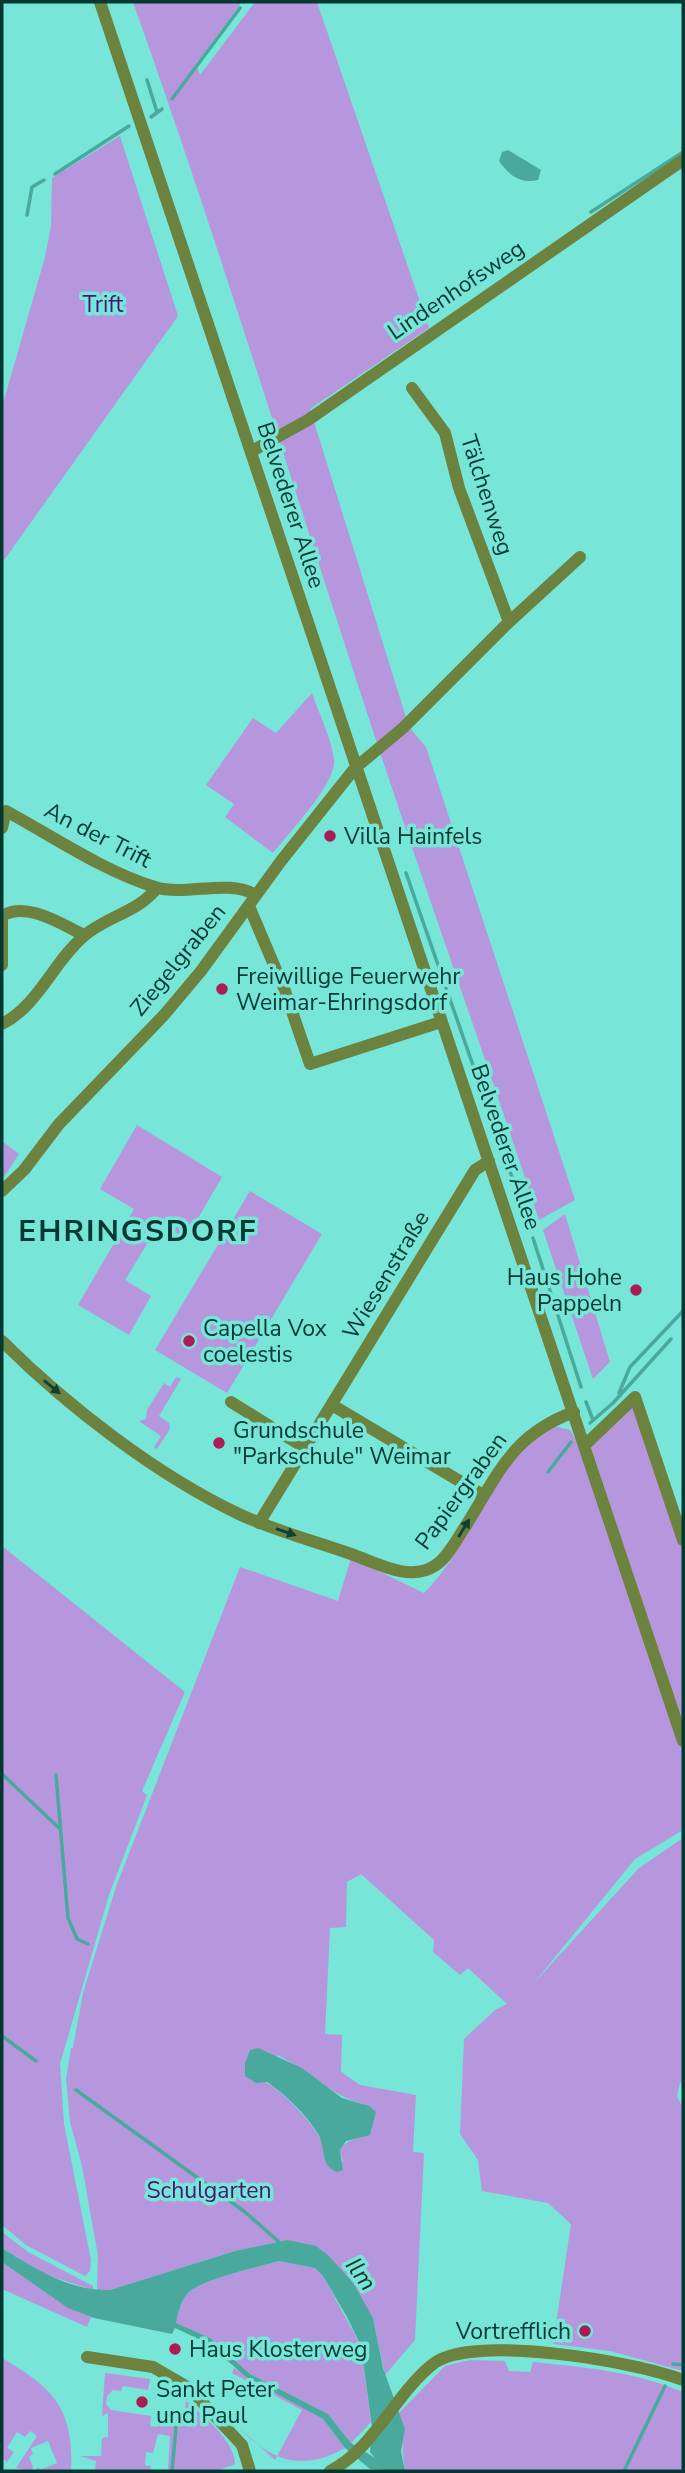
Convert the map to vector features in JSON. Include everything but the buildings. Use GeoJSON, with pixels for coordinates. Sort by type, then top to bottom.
{"type":"FeatureCollection","features":[{"type":"Feature","properties":{"kind":"street","name":"Belvederer Allee"},"geometry":{"type":"LineString","coordinates":[[100,2],[355,768],[385,848],[441,1022],[679,1714],[683,1741]]}},
{"type":"Feature","properties":{"kind":"street","name":"Lindenhofsweg"},"geometry":{"type":"LineString","coordinates":[[251,451],[308,420],[683,160]]}},
{"type":"Feature","properties":{"kind":"street","name":"Tälchenweg"},"geometry":{"type":"LineString","coordinates":[[412,388],[444,433],[459,488],[509,622]]}},
{"type":"Feature","properties":{"kind":"street"},"geometry":{"type":"LineString","coordinates":[[355,768],[403,728],[509,622],[580,557]]}},
{"type":"Feature","properties":{"kind":"street","name":"Ziegelgraben"},"geometry":{"type":"LineString","coordinates":[[2,1191],[24,1170],[58,1124],[164,1014],[355,768]]}},
{"type":"Feature","properties":{"kind":"street"},"geometry":{"type":"LineString","coordinates":[[2,828],[4,807]]}},
{"type":"Feature","properties":{"kind":"street","name":"An der Trift"},"geometry":{"type":"LineString","coordinates":[[4,807],[125,875],[157,888],[240,889],[253,900]]}},
{"type":"Feature","properties":{"kind":"street"},"geometry":{"type":"LineString","coordinates":[[2,1024],[43,986],[84,935],[147,901],[157,888]]}},
{"type":"Feature","properties":{"kind":"street"},"geometry":{"type":"LineString","coordinates":[[253,900],[310,1064],[441,1022]]}},
{"type":"Feature","properties":{"kind":"street"},"geometry":{"type":"LineString","coordinates":[[2,965],[2,917],[12,910],[27,912],[84,935]]}},
{"type":"Feature","properties":{"kind":"street","name":"Wiesenstraße"},"geometry":{"type":"LineString","coordinates":[[259,1523],[475,1170],[489,1161]]}},
{"type":"Feature","properties":{"kind":"street"},"geometry":{"type":"LineString","coordinates":[[2,1341],[47,1383],[128,1446],[210,1497],[259,1523]]}},
{"type":"Feature","properties":{"kind":"street"},"geometry":{"type":"LineString","coordinates":[[586,1445],[635,1397],[683,1540]]}},
{"type":"Feature","properties":{"kind":"street"},"geometry":{"type":"LineString","coordinates":[[231,1402],[305,1447]]}},
{"type":"Feature","properties":{"kind":"street"},"geometry":{"type":"LineString","coordinates":[[332,1405],[483,1495]]}},
{"type":"Feature","properties":{"kind":"street","name":"Papiergraben"},"geometry":{"type":"LineString","coordinates":[[259,1523],[394,1569],[416,1573],[438,1564],[457,1540],[503,1462],[520,1444],[547,1422],[574,1412]]}},
{"type":"Feature","properties":{"kind":"street"},"geometry":{"type":"LineString","coordinates":[[330,2471],[344,2462],[442,2358],[472,2351],[578,2356],[640,2366],[683,2379]]}},
{"type":"Feature","properties":{"kind":"street"},"geometry":{"type":"LineString","coordinates":[[87,2357],[153,2367],[189,2388],[242,2445],[250,2471]]}},
{"type":"Feature","properties":{"kind":"green space"},"geometry":{"type":"Polygon","coordinates":[[[133,2],[242,2],[196,64],[200,75],[255,2],[317,2],[429,328],[310,409],[409,727],[426,747],[575,1200],[539,1220],[379,749],[220,256],[133,2]]]}},
{"type":"Feature","properties":{"kind":"green space","name":"Trift"},"geometry":{"type":"Polygon","coordinates":[[[120,136],[178,316],[2,563],[2,407],[45,257],[51,226],[52,178],[120,136]]]}},
{"type":"Feature","properties":{"kind":"green space"},"geometry":{"type":"Polygon","coordinates":[[[312,693],[330,742],[333,769],[320,794],[273,853],[225,817],[234,804],[206,785],[253,718],[276,733],[312,693]]]}},
{"type":"Feature","properties":{"kind":"green space"},"geometry":{"type":"Polygon","coordinates":[[[137,1125],[222,1177],[186,1239],[160,1223],[125,1280],[151,1296],[129,1335],[78,1305],[134,1209],[100,1189],[137,1125]]]}},
{"type":"Feature","properties":{"kind":"green space"},"geometry":{"type":"Polygon","coordinates":[[[2,1141],[19,1154],[2,1180],[2,1141]]]}},
{"type":"Feature","properties":{"kind":"green space"},"geometry":{"type":"Polygon","coordinates":[[[250,1191],[322,1234],[227,1393],[155,1350],[250,1191]]]}},
{"type":"Feature","properties":{"kind":"green space"},"geometry":{"type":"Polygon","coordinates":[[[565,1214],[610,1362],[593,1379],[543,1230],[565,1214]]]}},
{"type":"Feature","properties":{"kind":"green space"},"geometry":{"type":"Polygon","coordinates":[[[176,1377],[181,1379],[159,1416],[169,1423],[170,1429],[157,1449],[154,1447],[161,1436],[139,1421],[146,1419],[147,1410],[164,1383],[170,1387],[176,1377]]]}},
{"type":"Feature","properties":{"kind":"green space"},"geometry":{"type":"Polygon","coordinates":[[[634,1402],[683,1550],[683,1727],[591,1447],[634,1402]]]}},
{"type":"Feature","properties":{"kind":"green space","name":"Schulgarten"},"geometry":{"type":"Polygon","coordinates":[[[554,1426],[570,1430],[577,1442],[683,1751],[683,1830],[635,1859],[534,1983],[639,1868],[683,1838],[683,2082],[680,2083],[677,2096],[683,2108],[683,2371],[610,2351],[553,2344],[571,2224],[548,2203],[482,2191],[478,2160],[460,2134],[464,2039],[495,2010],[507,2004],[468,1968],[460,1975],[433,1952],[434,1940],[361,1874],[347,1882],[346,1927],[330,1928],[325,2034],[342,2035],[341,2072],[360,2085],[416,2095],[413,2152],[424,2153],[415,2340],[385,2375],[373,2318],[363,2303],[287,2240],[235,2251],[110,2290],[97,2291],[98,2256],[82,2166],[70,2122],[66,2079],[71,2048],[83,1993],[116,1887],[240,1567],[338,1601],[351,1558],[424,1593],[457,1551],[498,1482],[532,1442],[554,1426]],[[278,2055],[262,2081],[286,2097],[310,2124],[320,2139],[332,2170],[343,2161],[340,2150],[343,2146],[372,2130],[361,2103],[342,2096],[278,2055]]]}},
{"type":"Feature","properties":{"kind":"green space"},"geometry":{"type":"Polygon","coordinates":[[[2,1546],[185,1692],[142,1791],[147,1795],[109,1895],[60,2064],[64,2124],[91,2260],[90,2271],[85,2276],[26,2245],[2,2225],[2,1546]]]}},
{"type":"Feature","properties":{"kind":"green space"},"geometry":{"type":"Polygon","coordinates":[[[2,2232],[28,2252],[93,2286],[93,2290],[46,2275],[2,2248],[2,2232]]]}},
{"type":"Feature","properties":{"kind":"green space"},"geometry":{"type":"Polygon","coordinates":[[[279,2261],[315,2268],[323,2276],[361,2346],[371,2422],[351,2443],[328,2414],[250,2374],[210,2338],[175,2323],[184,2299],[196,2287],[279,2261]]]}},
{"type":"Feature","properties":{"kind":"green space"},"geometry":{"type":"Polygon","coordinates":[[[2,2262],[68,2307],[91,2317],[87,2327],[2,2289],[2,2262]]]}},
{"type":"Feature","properties":{"kind":"green space"},"geometry":{"type":"Polygon","coordinates":[[[2,2358],[35,2380],[57,2403],[69,2431],[71,2471],[36,2471],[38,2467],[40,2470],[57,2463],[48,2441],[31,2448],[31,2471],[16,2468],[37,2436],[30,2431],[25,2437],[17,2432],[7,2448],[14,2452],[7,2462],[2,2458],[2,2358]]]}},
{"type":"Feature","properties":{"kind":"green space"},"geometry":{"type":"Polygon","coordinates":[[[470,2360],[505,2361],[509,2371],[530,2372],[533,2362],[590,2368],[628,2375],[683,2392],[683,2471],[405,2471],[399,2413],[445,2366],[470,2360]]]}},
{"type":"Feature","properties":{"kind":"green space"},"geometry":{"type":"Polygon","coordinates":[[[234,2368],[323,2419],[345,2448],[315,2460],[301,2461],[277,2456],[302,2410],[232,2373],[234,2368]]]}},
{"type":"Feature","properties":{"kind":"green space"},"geometry":{"type":"Polygon","coordinates":[[[105,2373],[150,2379],[148,2390],[123,2386],[121,2391],[113,2390],[107,2396],[106,2404],[111,2410],[151,2416],[150,2426],[157,2427],[159,2422],[167,2422],[168,2415],[184,2417],[186,2401],[224,2438],[234,2455],[235,2464],[217,2471],[168,2471],[170,2436],[158,2434],[153,2453],[146,2452],[145,2465],[151,2466],[150,2471],[95,2471],[96,2461],[80,2456],[101,2456],[102,2438],[108,2437],[108,2413],[102,2416],[105,2373]]]}},
{"type":"Feature","properties":{"kind":"green space"},"geometry":{"type":"Polygon","coordinates":[[[255,2443],[262,2448],[277,2456],[275,2460],[255,2443]]]}},
{"type":"Feature","properties":{"kind":"water"},"geometry":{"type":"Polygon","coordinates":[[[508,150],[541,170],[538,180],[526,181],[507,170],[499,161],[502,152],[508,150]]]}},
{"type":"Feature","properties":{"kind":"water"},"geometry":{"type":"Polygon","coordinates":[[[258,2048],[302,2068],[342,2098],[369,2106],[376,2112],[370,2135],[346,2141],[340,2150],[343,2170],[337,2172],[328,2166],[318,2134],[295,2105],[267,2082],[256,2083],[245,2076],[245,2063],[250,2050],[258,2048]]]}},
{"type":"Feature","properties":{"kind":"water"},"geometry":{"type":"Polygon","coordinates":[[[287,2240],[316,2246],[329,2256],[354,2284],[373,2318],[383,2368],[405,2429],[401,2451],[405,2471],[370,2469],[345,2448],[323,2419],[246,2377],[207,2343],[175,2328],[172,2334],[94,2318],[68,2308],[2,2262],[2,2248],[40,2271],[67,2283],[110,2290],[235,2251],[287,2240]],[[279,2261],[206,2283],[186,2295],[176,2323],[210,2338],[250,2374],[328,2414],[351,2443],[375,2458],[370,2452],[372,2427],[361,2346],[323,2276],[315,2268],[279,2261]]]}},
{"type":"Feature","properties":{"kind":"waterway"},"geometry":{"type":"LineString","coordinates":[[172,99],[240,8]]}},
{"type":"Feature","properties":{"kind":"waterway"},"geometry":{"type":"LineString","coordinates":[[147,80],[157,112]]}},
{"type":"Feature","properties":{"kind":"waterway"},"geometry":{"type":"LineString","coordinates":[[151,117],[162,109]]}},
{"type":"Feature","properties":{"kind":"waterway"},"geometry":{"type":"LineString","coordinates":[[55,174],[129,126]]}},
{"type":"Feature","properties":{"kind":"waterway"},"geometry":{"type":"LineString","coordinates":[[591,212],[683,152]]}},
{"type":"Feature","properties":{"kind":"waterway"},"geometry":{"type":"LineString","coordinates":[[27,215],[32,187],[44,180]]}},
{"type":"Feature","properties":{"kind":"waterway"},"geometry":{"type":"LineString","coordinates":[[406,873],[529,1226]]}},
{"type":"Feature","properties":{"kind":"waterway"},"geometry":{"type":"LineString","coordinates":[[533,1238],[581,1387]]}},
{"type":"Feature","properties":{"kind":"waterway"},"geometry":{"type":"LineString","coordinates":[[619,1393],[630,1367],[683,1311]]}},
{"type":"Feature","properties":{"kind":"waterway"},"geometry":{"type":"LineString","coordinates":[[590,1423],[613,1403],[671,1339]]}},
{"type":"Feature","properties":{"kind":"waterway"},"geometry":{"type":"LineString","coordinates":[[586,1402],[593,1420]]}},
{"type":"Feature","properties":{"kind":"waterway"},"geometry":{"type":"LineString","coordinates":[[548,1472],[571,1442]]}},
{"type":"Feature","properties":{"kind":"waterway"},"geometry":{"type":"LineString","coordinates":[[2,1774],[59,1828]]}},
{"type":"Feature","properties":{"kind":"waterway"},"geometry":{"type":"LineString","coordinates":[[56,1775],[68,1918],[77,1939],[88,1944]]}},
{"type":"Feature","properties":{"kind":"waterway"},"geometry":{"type":"LineString","coordinates":[[2,2036],[36,2061]]}},
{"type":"Feature","properties":{"kind":"waterway"},"geometry":{"type":"LineString","coordinates":[[76,2090],[245,2212],[279,2242]]}},
{"type":"Feature","properties":{"kind":"waterway"},"geometry":{"type":"LineString","coordinates":[[673,2364],[683,2365]]}},
{"type":"Feature","properties":{"kind":"waterway"},"geometry":{"type":"LineString","coordinates":[[624,2471],[665,2386]]}},
{"type":"Feature","properties":{"kind":"waterway"},"geometry":{"type":"LineString","coordinates":[[172,2471],[177,2416]]}},
{"type":"Feature","properties":{"kind":"place","name":"Villa Hainfels"},"geometry":{"type":"Point","coordinates":[330,836]}},
{"type":"Feature","properties":{"kind":"place","name":"Freiwillige Feuerwehr Weimar-Ehringsdorf"},"geometry":{"type":"Point","coordinates":[222,989]}},
{"type":"Feature","properties":{"kind":"place","name":"Haus Hohe Pappeln"},"geometry":{"type":"Point","coordinates":[636,1290]}},
{"type":"Feature","properties":{"kind":"place","name":"Capella Vox coelestis"},"geometry":{"type":"Point","coordinates":[189,1341]}},
{"type":"Feature","properties":{"kind":"place","name":"Grundschule \"Parkschule\" Weimar"},"geometry":{"type":"Point","coordinates":[219,1443]}},
{"type":"Feature","properties":{"kind":"place","name":"Vortrefflich"},"geometry":{"type":"Point","coordinates":[585,2331]}},
{"type":"Feature","properties":{"kind":"place","name":"Haus Klosterweg"},"geometry":{"type":"Point","coordinates":[175,2349]}},
{"type":"Feature","properties":{"kind":"place","name":"Sankt Peter und Paul"},"geometry":{"type":"Point","coordinates":[142,2402]}},
{"type":"Feature","properties":{"kind":"district","name":"EHRINGSDORF"},"geometry":{"type":"Point","coordinates":[138,1231]}},
{"type":"Feature","properties":{"kind":"water label","name":"Ilm"},"geometry":{"type":"Point","coordinates":[361,2274]}}]}
